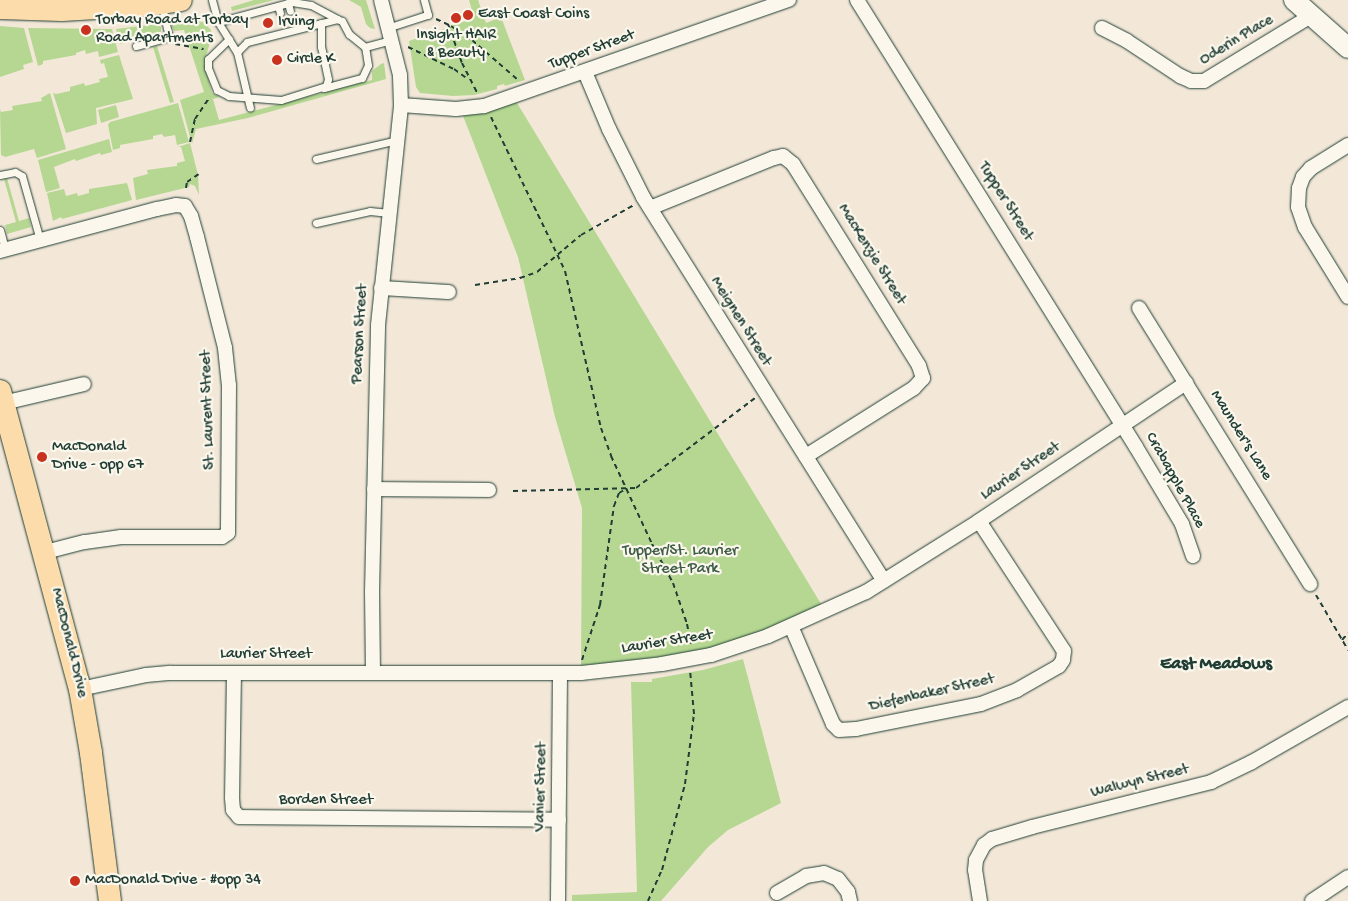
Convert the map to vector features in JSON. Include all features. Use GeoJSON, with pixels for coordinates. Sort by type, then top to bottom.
{"type":"FeatureCollection","features":[{"type":"Feature","properties":{"kind":"main road"},"geometry":{"type":"LineString","coordinates":[[0,8],[62,10],[171,2]]}},
{"type":"Feature","properties":{"kind":"main road","name":"MacDonald Drive"},"geometry":{"type":"LineString","coordinates":[[2,397],[45,552],[80,689],[92,762],[110,901]]}},
{"type":"Feature","properties":{"kind":"street","name":"Pearson Street"},"geometry":{"type":"LineString","coordinates":[[372,673],[376,368],[381,288],[401,105],[400,75],[382,0]]}},
{"type":"Feature","properties":{"kind":"street","name":"Tupper Street"},"geometry":{"type":"LineString","coordinates":[[401,105],[456,109],[484,106],[789,0]]}},
{"type":"Feature","properties":{"kind":"street","name":"Tupper Street"},"geometry":{"type":"LineString","coordinates":[[857,0],[1122,424]]}},
{"type":"Feature","properties":{"kind":"street"},"geometry":{"type":"LineString","coordinates":[[1294,0],[1348,48]]}},
{"type":"Feature","properties":{"kind":"street","name":"Oderin Place"},"geometry":{"type":"LineString","coordinates":[[1102,28],[1127,41],[1180,76],[1204,81],[1311,16]]}},
{"type":"Feature","properties":{"kind":"street","name":"Meignen Street"},"geometry":{"type":"LineString","coordinates":[[584,72],[609,129],[650,208],[884,581]]}},
{"type":"Feature","properties":{"kind":"street"},"geometry":{"type":"LineString","coordinates":[[1348,145],[1311,168],[1303,177],[1299,188],[1298,207],[1305,227],[1348,297]]}},
{"type":"Feature","properties":{"kind":"street","name":"MacKenzie Street"},"geometry":{"type":"LineString","coordinates":[[650,208],[774,158],[783,156],[793,164],[919,366],[923,378],[914,388],[806,456]]}},
{"type":"Feature","properties":{"kind":"street","name":"St. Laurent Street"},"geometry":{"type":"LineString","coordinates":[[3,250],[157,209],[176,205],[185,206],[191,216],[226,348],[229,385],[228,534],[222,537],[121,537],[84,542],[45,552]]}},
{"type":"Feature","properties":{"kind":"street"},"geometry":{"type":"LineString","coordinates":[[381,288],[449,292]]}},
{"type":"Feature","properties":{"kind":"street","name":"Maunder's Lane"},"geometry":{"type":"LineString","coordinates":[[1139,308],[1310,584]]}},
{"type":"Feature","properties":{"kind":"street","name":"Laurier Street"},"geometry":{"type":"LineString","coordinates":[[80,689],[146,675],[234,673],[560,674],[690,660],[739,646],[846,603],[979,521],[1186,383]]}},
{"type":"Feature","properties":{"kind":"street"},"geometry":{"type":"LineString","coordinates":[[2,397],[84,384]]}},
{"type":"Feature","properties":{"kind":"street","name":"Crabapple Place"},"geometry":{"type":"LineString","coordinates":[[1122,424],[1182,524],[1194,556]]}},
{"type":"Feature","properties":{"kind":"street"},"geometry":{"type":"LineString","coordinates":[[374,489],[489,490]]}},
{"type":"Feature","properties":{"kind":"street","name":"Diefenbaker Street"},"geometry":{"type":"LineString","coordinates":[[791,626],[832,724],[839,730],[856,729],[981,704],[1018,690],[1059,666],[1063,660],[1064,652],[979,521]]}},
{"type":"Feature","properties":{"kind":"street","name":"Borden Street"},"geometry":{"type":"LineString","coordinates":[[234,673],[232,798],[233,810],[239,817],[559,820]]}},
{"type":"Feature","properties":{"kind":"street","name":"Vanier Street"},"geometry":{"type":"LineString","coordinates":[[558,901],[560,674]]}},
{"type":"Feature","properties":{"kind":"street","name":"Walwyn Street"},"geometry":{"type":"LineString","coordinates":[[980,901],[976,860],[984,845],[992,839],[1032,827],[1211,782],[1252,762],[1348,706]]}},
{"type":"Feature","properties":{"kind":"street"},"geometry":{"type":"LineString","coordinates":[[777,893],[806,876],[824,873],[838,879],[848,892],[850,901]]}},
{"type":"Feature","properties":{"kind":"street"},"geometry":{"type":"LineString","coordinates":[[1312,901],[1348,877]]}},
{"type":"Feature","properties":{"kind":"lane"},"geometry":{"type":"LineString","coordinates":[[212,0],[218,22],[237,52],[250,108]]}},
{"type":"Feature","properties":{"kind":"lane"},"geometry":{"type":"LineString","coordinates":[[365,47],[428,15],[424,0]]}},
{"type":"Feature","properties":{"kind":"lane"},"geometry":{"type":"LineString","coordinates":[[136,46],[169,37],[171,2]]}},
{"type":"Feature","properties":{"kind":"lane"},"geometry":{"type":"LineString","coordinates":[[218,22],[242,19],[279,10],[297,2],[311,6],[342,21],[349,34],[365,47],[368,65],[362,78],[281,100],[229,96],[218,90],[208,68],[208,59],[228,39]]}},
{"type":"Feature","properties":{"kind":"lane"},"geometry":{"type":"LineString","coordinates":[[237,52],[246,39],[337,19]]}},
{"type":"Feature","properties":{"kind":"lane"},"geometry":{"type":"LineString","coordinates":[[321,23],[321,47],[328,79],[324,88]]}},
{"type":"Feature","properties":{"kind":"lane"},"geometry":{"type":"LineString","coordinates":[[316,159],[398,140]]}},
{"type":"Feature","properties":{"kind":"lane"},"geometry":{"type":"LineString","coordinates":[[0,175],[15,172],[22,176],[40,240]]}},
{"type":"Feature","properties":{"kind":"lane"},"geometry":{"type":"LineString","coordinates":[[316,224],[370,211],[389,213]]}},
{"type":"Feature","properties":{"kind":"lane"},"geometry":{"type":"LineString","coordinates":[[0,230],[3,250]]}},
{"type":"Feature","properties":{"kind":"path"},"geometry":{"type":"LineString","coordinates":[[428,15],[448,24],[472,40],[502,68],[522,82]]}},
{"type":"Feature","properties":{"kind":"path"},"geometry":{"type":"LineString","coordinates":[[448,24],[470,80],[478,95]]}},
{"type":"Feature","properties":{"kind":"path"},"geometry":{"type":"LineString","coordinates":[[171,44],[214,52]]}},
{"type":"Feature","properties":{"kind":"path"},"geometry":{"type":"LineString","coordinates":[[408,47],[454,69],[470,80]]}},
{"type":"Feature","properties":{"kind":"path"},"geometry":{"type":"LineString","coordinates":[[190,142],[195,119],[218,90]]}},
{"type":"Feature","properties":{"kind":"path"},"geometry":{"type":"LineString","coordinates":[[490,116],[557,256],[570,289],[594,408],[611,456],[680,601],[691,644]]}},
{"type":"Feature","properties":{"kind":"path"},"geometry":{"type":"LineString","coordinates":[[186,188],[187,182],[199,174]]}},
{"type":"Feature","properties":{"kind":"path"},"geometry":{"type":"LineString","coordinates":[[475,285],[520,278],[537,272],[581,235],[634,205]]}},
{"type":"Feature","properties":{"kind":"path"},"geometry":{"type":"LineString","coordinates":[[513,490],[636,488],[755,398]]}},
{"type":"Feature","properties":{"kind":"path"},"geometry":{"type":"LineString","coordinates":[[582,660],[600,605],[614,506],[619,493],[627,488]]}},
{"type":"Feature","properties":{"kind":"path"},"geometry":{"type":"LineString","coordinates":[[1310,584],[1348,650]]}},
{"type":"Feature","properties":{"kind":"path"},"geometry":{"type":"LineString","coordinates":[[1342,640],[1348,633]]}},
{"type":"Feature","properties":{"kind":"path"},"geometry":{"type":"LineString","coordinates":[[648,901],[662,870],[685,784],[694,714],[690,670]]}},
{"type":"Feature","properties":{"kind":"green space"},"geometry":{"type":"Polygon","coordinates":[[[254,0],[274,0],[232,11],[231,7],[254,0]]]}},
{"type":"Feature","properties":{"kind":"green space"},"geometry":{"type":"Polygon","coordinates":[[[349,0],[366,0],[375,29],[370,28],[366,24],[361,7],[349,0]]]}},
{"type":"Feature","properties":{"kind":"green space"},"geometry":{"type":"Polygon","coordinates":[[[469,0],[478,0],[486,23],[501,17],[525,80],[505,86],[504,84],[497,86],[497,89],[474,95],[453,96],[420,93],[416,87],[409,41],[474,18],[469,0]]]}},
{"type":"Feature","properties":{"kind":"green space"},"geometry":{"type":"Polygon","coordinates":[[[173,21],[203,22],[211,30],[211,39],[204,63],[212,93],[220,97],[213,99],[219,120],[372,80],[372,71],[384,63],[386,79],[248,118],[196,129],[192,144],[180,100],[204,92],[184,30],[174,31],[172,26],[173,21]]]}},
{"type":"Feature","properties":{"kind":"green space"},"geometry":{"type":"Polygon","coordinates":[[[157,24],[161,27],[161,32],[120,44],[116,29],[157,24]]]}},
{"type":"Feature","properties":{"kind":"green space"},"geometry":{"type":"Polygon","coordinates":[[[0,26],[24,28],[33,62],[23,65],[24,69],[0,77],[0,26]]]}},
{"type":"Feature","properties":{"kind":"green space"},"geometry":{"type":"Polygon","coordinates":[[[28,28],[112,29],[118,52],[99,57],[98,51],[86,54],[85,50],[76,53],[76,55],[43,61],[43,64],[38,66],[28,28]]]}},
{"type":"Feature","properties":{"kind":"green space"},"geometry":{"type":"Polygon","coordinates":[[[157,46],[174,102],[170,103],[153,47],[157,46]]]}},
{"type":"Feature","properties":{"kind":"green space"},"geometry":{"type":"Polygon","coordinates":[[[119,55],[133,99],[96,108],[97,124],[66,133],[53,93],[70,91],[70,87],[84,83],[85,86],[100,82],[99,79],[108,77],[104,63],[101,64],[100,60],[119,55]]]}},
{"type":"Feature","properties":{"kind":"green space"},"geometry":{"type":"Polygon","coordinates":[[[50,93],[66,149],[37,158],[34,149],[5,157],[1,155],[0,109],[1,112],[13,110],[12,106],[42,101],[41,98],[50,93]]]}},
{"type":"Feature","properties":{"kind":"green space","name":"Tupper/St. Laurier Street Park"},"geometry":{"type":"Polygon","coordinates":[[[514,98],[826,612],[739,646],[581,673],[582,508],[555,417],[518,257],[460,108],[514,98]]]}},
{"type":"Feature","properties":{"kind":"green space"},"geometry":{"type":"Polygon","coordinates":[[[178,103],[189,142],[177,145],[175,135],[164,137],[162,134],[153,136],[153,139],[120,145],[120,148],[113,150],[108,125],[110,122],[178,103]]]}},
{"type":"Feature","properties":{"kind":"green space"},"geometry":{"type":"Polygon","coordinates":[[[116,105],[119,117],[101,123],[98,110],[116,105]]]}},
{"type":"Feature","properties":{"kind":"green space"},"geometry":{"type":"Polygon","coordinates":[[[109,139],[112,152],[101,155],[100,153],[76,161],[75,159],[54,167],[60,188],[46,192],[38,160],[109,139]]]}},
{"type":"Feature","properties":{"kind":"green space"},"geometry":{"type":"Polygon","coordinates":[[[190,143],[198,175],[199,195],[195,186],[190,184],[189,187],[136,200],[133,178],[148,174],[147,170],[177,166],[177,163],[185,161],[181,147],[178,147],[190,143]]]}},
{"type":"Feature","properties":{"kind":"green space"},"geometry":{"type":"Polygon","coordinates":[[[7,178],[19,221],[29,218],[31,227],[7,234],[5,225],[16,222],[4,179],[7,178]]]}},
{"type":"Feature","properties":{"kind":"green space"},"geometry":{"type":"Polygon","coordinates":[[[127,183],[132,200],[62,219],[61,217],[53,221],[47,193],[64,189],[66,196],[77,193],[78,196],[89,193],[89,189],[127,183]]]}},
{"type":"Feature","properties":{"kind":"green space"},"geometry":{"type":"Polygon","coordinates":[[[743,659],[781,803],[728,830],[708,847],[661,901],[572,901],[572,895],[637,892],[631,682],[652,682],[652,679],[703,670],[743,659]]]}},
{"type":"Feature","properties":{"kind":"place","name":"East Coast Coins"},"geometry":{"type":"Point","coordinates":[468,15]}},
{"type":"Feature","properties":{"kind":"place","name":"Insight HAIR & Beauty"},"geometry":{"type":"Point","coordinates":[456,18]}},
{"type":"Feature","properties":{"kind":"place","name":"Irving"},"geometry":{"type":"Point","coordinates":[268,23]}},
{"type":"Feature","properties":{"kind":"place","name":"Torbay Road at Torbay Road Apartments"},"geometry":{"type":"Point","coordinates":[86,30]}},
{"type":"Feature","properties":{"kind":"place","name":"Circle K"},"geometry":{"type":"Point","coordinates":[277,60]}},
{"type":"Feature","properties":{"kind":"place","name":"MacDonald Drive - opp 67"},"geometry":{"type":"Point","coordinates":[42,457]}},
{"type":"Feature","properties":{"kind":"place","name":"MacDonald Drive - #opp 34"},"geometry":{"type":"Point","coordinates":[75,881]}},
{"type":"Feature","properties":{"kind":"district","name":"East Meadows"},"geometry":{"type":"Point","coordinates":[1216,665]}}]}
